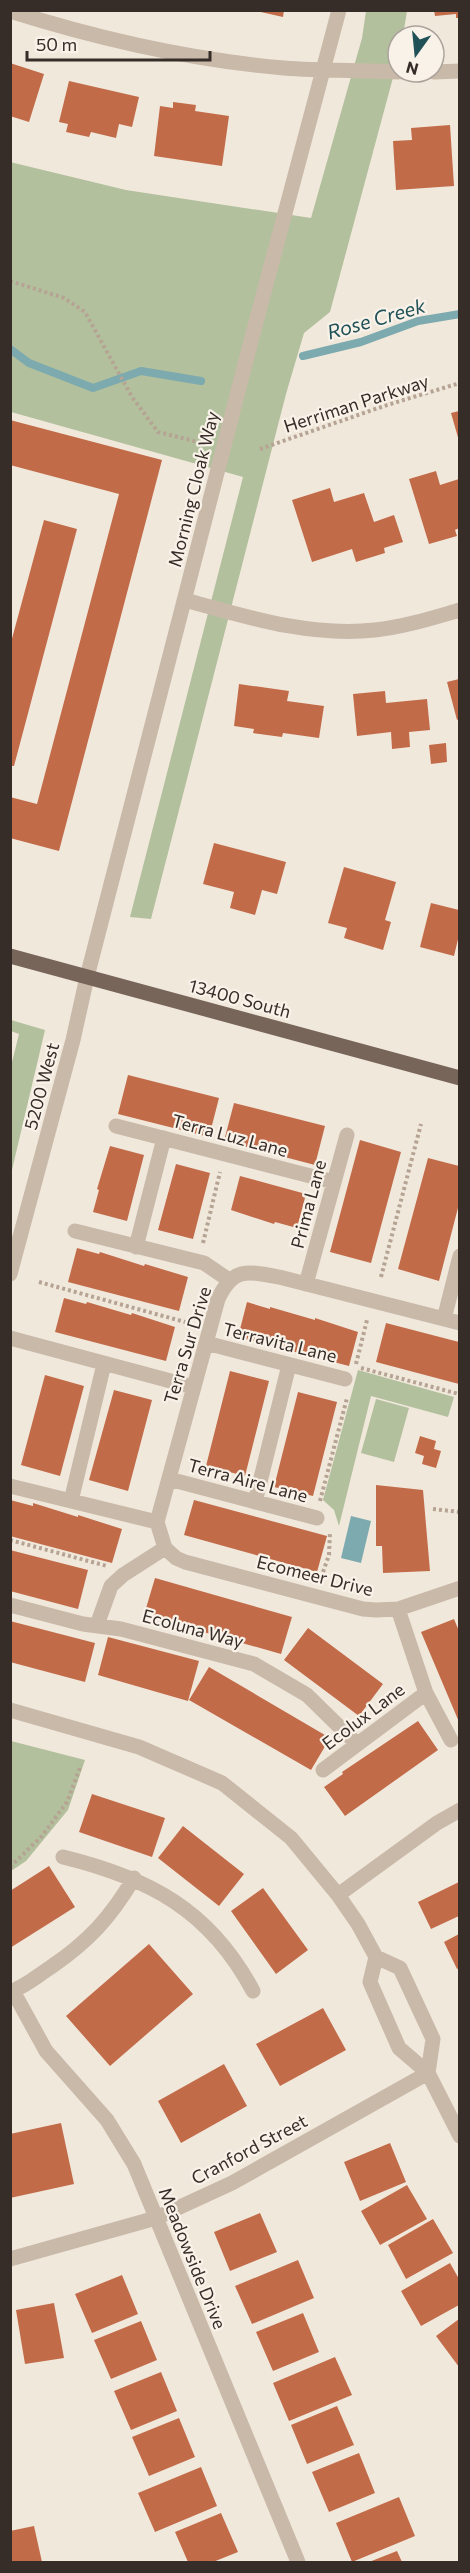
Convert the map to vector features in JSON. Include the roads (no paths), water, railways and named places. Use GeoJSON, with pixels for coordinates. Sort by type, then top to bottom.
{"type":"FeatureCollection","features":[{"type":"Feature","properties":{"kind":"main road","name":"13400 South"},"geometry":{"type":"LineString","coordinates":[[10,956],[459,1077]]}},
{"type":"Feature","properties":{"kind":"street","name":"Morning Cloak Way"},"geometry":{"type":"LineString","coordinates":[[87,977],[339,10]]}},
{"type":"Feature","properties":{"kind":"street"},"geometry":{"type":"LineString","coordinates":[[10,11],[127,43],[204,59],[285,68],[386,71]]}},
{"type":"Feature","properties":{"kind":"street"},"geometry":{"type":"LineString","coordinates":[[184,600],[276,624],[330,631],[375,630],[400,626],[459,610]]}},
{"type":"Feature","properties":{"kind":"street","name":"5200 West"},"geometry":{"type":"LineString","coordinates":[[10,1274],[73,1041],[87,977]]}},
{"type":"Feature","properties":{"kind":"street","name":"Terra Luz Lane"},"geometry":{"type":"LineString","coordinates":[[116,1126],[334,1182]]}},
{"type":"Feature","properties":{"kind":"street","name":"Prima Lane"},"geometry":{"type":"LineString","coordinates":[[306,1284],[348,1135]]}},
{"type":"Feature","properties":{"kind":"street"},"geometry":{"type":"LineString","coordinates":[[136,1247],[164,1138]]}},
{"type":"Feature","properties":{"kind":"street"},"geometry":{"type":"LineString","coordinates":[[75,1231],[204,1263],[229,1280]]}},
{"type":"Feature","properties":{"kind":"street"},"geometry":{"type":"LineString","coordinates":[[444,1319],[459,1256]]}},
{"type":"Feature","properties":{"kind":"street","name":"Terra Sur Drive"},"geometry":{"type":"LineString","coordinates":[[157,1522],[218,1299],[229,1280],[238,1274],[251,1272],[306,1284],[459,1323]]}},
{"type":"Feature","properties":{"kind":"street"},"geometry":{"type":"LineString","coordinates":[[10,1338],[193,1388]]}},
{"type":"Feature","properties":{"kind":"street","name":"Terravita Lane"},"geometry":{"type":"LineString","coordinates":[[206,1343],[347,1383]]}},
{"type":"Feature","properties":{"kind":"street"},"geometry":{"type":"LineString","coordinates":[[71,1501],[104,1364]]}},
{"type":"Feature","properties":{"kind":"street"},"geometry":{"type":"LineString","coordinates":[[255,1502],[289,1365]]}},
{"type":"Feature","properties":{"kind":"street","name":"Terra Aire Lane"},"geometry":{"type":"LineString","coordinates":[[169,1479],[255,1502],[322,1516]]}},
{"type":"Feature","properties":{"kind":"street"},"geometry":{"type":"LineString","coordinates":[[10,1486],[157,1522],[165,1548],[123,1575],[111,1586],[97,1625]]}},
{"type":"Feature","properties":{"kind":"street","name":"Ecomeer Drive"},"geometry":{"type":"LineString","coordinates":[[165,1548],[176,1558],[207,1568],[363,1609],[398,1609],[459,1588]]}},
{"type":"Feature","properties":{"kind":"street","name":"Ecoluna Way"},"geometry":{"type":"LineString","coordinates":[[10,1605],[121,1629],[254,1664],[307,1695],[357,1744]]}},
{"type":"Feature","properties":{"kind":"street"},"geometry":{"type":"LineString","coordinates":[[398,1609],[426,1693],[451,1740]]}},
{"type":"Feature","properties":{"kind":"street","name":"Ecolux Lane"},"geometry":{"type":"LineString","coordinates":[[323,1770],[426,1693]]}},
{"type":"Feature","properties":{"kind":"street"},"geometry":{"type":"LineString","coordinates":[[10,1710],[140,1747],[222,1783],[291,1838],[338,1895],[358,1924],[376,1957],[400,1968],[433,2039],[428,2073]]}},
{"type":"Feature","properties":{"kind":"street"},"geometry":{"type":"LineString","coordinates":[[338,1895],[437,1823],[459,1810]]}},
{"type":"Feature","properties":{"kind":"street"},"geometry":{"type":"LineString","coordinates":[[63,1857],[105,1867],[134,1878],[187,1909],[211,1933],[253,1991]]}},
{"type":"Feature","properties":{"kind":"street"},"geometry":{"type":"LineString","coordinates":[[12,1991],[70,1954],[90,1937],[107,1919],[134,1878]]}},
{"type":"Feature","properties":{"kind":"street"},"geometry":{"type":"LineString","coordinates":[[376,1957],[370,1982],[399,2048],[428,2073],[459,2136]]}},
{"type":"Feature","properties":{"kind":"street","name":"Meadowside Drive"},"geometry":{"type":"LineString","coordinates":[[12,1991],[46,2052],[93,2103],[134,2164],[298,2562]]}},
{"type":"Feature","properties":{"kind":"street","name":"Cranford Street"},"geometry":{"type":"LineString","coordinates":[[10,2259],[156,2218],[232,2184],[428,2073]]}},
{"type":"Feature","properties":{"kind":"water"},"geometry":{"type":"Polygon","coordinates":[[[351,1516],[371,1521],[361,1563],[341,1558],[351,1516]]]}},
{"type":"Feature","properties":{"kind":"waterway","name":"Rose Creek"},"geometry":{"type":"LineString","coordinates":[[303,356],[361,342],[418,321],[460,314]]}},
{"type":"Feature","properties":{"kind":"waterway","name":"Rose Creek"},"geometry":{"type":"LineString","coordinates":[[10,349],[29,363],[93,388],[141,371],[201,381]]}}]}
